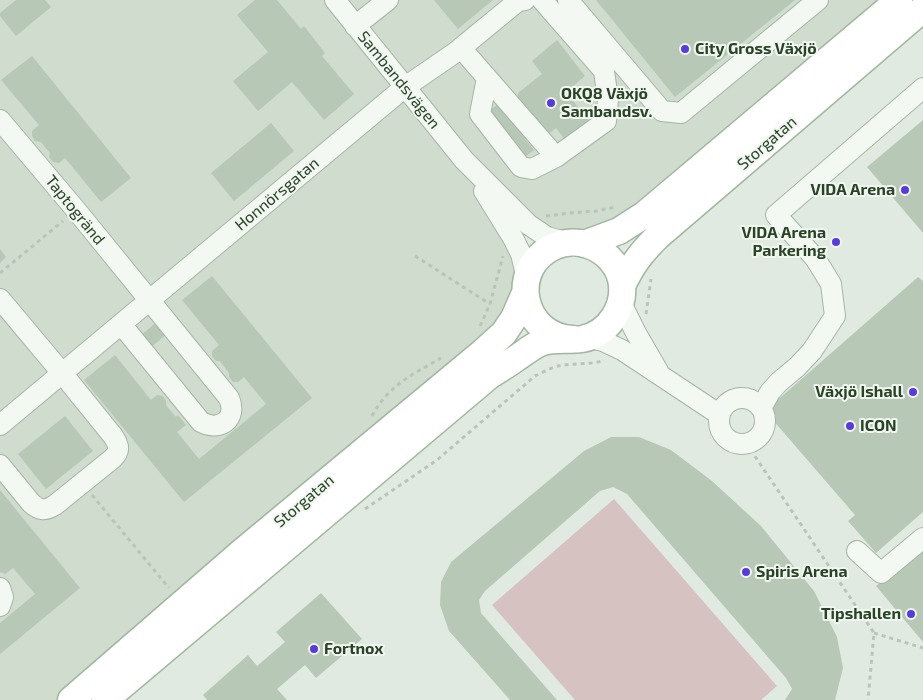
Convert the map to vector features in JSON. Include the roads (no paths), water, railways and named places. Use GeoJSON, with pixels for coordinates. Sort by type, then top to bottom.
{"type":"FeatureCollection","features":[{"type":"Feature","properties":{"kind":"main road","name":"Storgatan"},"geometry":{"type":"LineString","coordinates":[[71,700],[251,545],[504,333],[514,318],[533,264],[542,254],[557,246],[620,231],[644,215],[899,0]]}},
{"type":"Feature","properties":{"kind":"main road","name":"Storgatan"},"geometry":{"type":"LineString","coordinates":[[105,700],[490,376],[542,342],[580,338],[600,332],[616,315],[630,268],[656,237],[923,9]]}},
{"type":"Feature","properties":{"kind":"main road"},"geometry":{"type":"LineString","coordinates":[[576,243],[596,248],[610,259],[618,272],[621,295]]}},
{"type":"Feature","properties":{"kind":"main road"},"geometry":{"type":"LineString","coordinates":[[526,286],[530,312],[540,326],[555,336],[567,339],[580,338]]}},
{"type":"Feature","properties":{"kind":"street","name":"Sambandsvägen"},"geometry":{"type":"LineString","coordinates":[[334,0],[464,160],[529,225],[547,237],[576,243]]}},
{"type":"Feature","properties":{"kind":"street"},"geometry":{"type":"LineString","coordinates":[[355,26],[388,0]]}},
{"type":"Feature","properties":{"kind":"street","name":"Honnörsgatan"},"geometry":{"type":"LineString","coordinates":[[0,425],[405,87],[461,48],[521,0]]}},
{"type":"Feature","properties":{"kind":"street"},"geometry":{"type":"LineString","coordinates":[[487,78],[480,114],[521,167],[532,169],[556,157],[606,121],[608,100],[604,71],[542,0]]}},
{"type":"Feature","properties":{"kind":"street"},"geometry":{"type":"LineString","coordinates":[[568,0],[662,110],[682,113],[818,0]]}},
{"type":"Feature","properties":{"kind":"street"},"geometry":{"type":"LineString","coordinates":[[461,48],[556,157]]}},
{"type":"Feature","properties":{"kind":"street"},"geometry":{"type":"LineString","coordinates":[[761,408],[778,382],[797,368],[812,351],[835,316],[831,284],[815,258],[776,215],[923,88]]}},
{"type":"Feature","properties":{"kind":"street","name":"Taptogränd"},"geometry":{"type":"LineString","coordinates":[[0,120],[149,301]]}},
{"type":"Feature","properties":{"kind":"street","name":"Sambandsvägen"},"geometry":{"type":"LineString","coordinates":[[464,160],[521,254],[526,286]]}},
{"type":"Feature","properties":{"kind":"street"},"geometry":{"type":"LineString","coordinates":[[621,295],[632,326],[660,375]]}},
{"type":"Feature","properties":{"kind":"street"},"geometry":{"type":"LineString","coordinates":[[0,299],[118,442],[119,448],[116,454],[83,483],[56,505],[43,510],[31,503],[0,464]]}},
{"type":"Feature","properties":{"kind":"street"},"geometry":{"type":"LineString","coordinates":[[121,324],[201,422],[214,426],[226,421],[232,409],[229,398],[149,301]]}},
{"type":"Feature","properties":{"kind":"street"},"geometry":{"type":"LineString","coordinates":[[580,338],[603,341],[622,350],[720,415]]}},
{"type":"Feature","properties":{"kind":"street"},"geometry":{"type":"LineString","coordinates":[[735,399],[749,399],[761,408],[765,422],[763,431],[754,441],[738,444],[731,441],[721,430],[719,422],[723,408],[735,399]]}},
{"type":"Feature","properties":{"kind":"street"},"geometry":{"type":"LineString","coordinates":[[857,551],[881,573],[923,538]]}},
{"type":"Feature","properties":{"kind":"street"},"geometry":{"type":"LineString","coordinates":[[0,588],[3,597],[0,606]]}},
{"type":"Feature","properties":{"kind":"place","name":"City Gross Växjö"},"geometry":{"type":"Point","coordinates":[685,49]}},
{"type":"Feature","properties":{"kind":"place","name":"OKQ8 Växjö Sambandsv."},"geometry":{"type":"Point","coordinates":[551,103]}},
{"type":"Feature","properties":{"kind":"place","name":"VIDA Arena"},"geometry":{"type":"Point","coordinates":[905,190]}},
{"type":"Feature","properties":{"kind":"place","name":"VIDA Arena Parkering"},"geometry":{"type":"Point","coordinates":[836,242]}},
{"type":"Feature","properties":{"kind":"place","name":"Växjö Ishall"},"geometry":{"type":"Point","coordinates":[913,392]}},
{"type":"Feature","properties":{"kind":"place","name":"ICON"},"geometry":{"type":"Point","coordinates":[850,426]}},
{"type":"Feature","properties":{"kind":"place","name":"Spiris Arena"},"geometry":{"type":"Point","coordinates":[746,572]}},
{"type":"Feature","properties":{"kind":"place","name":"Tipshallen"},"geometry":{"type":"Point","coordinates":[911,614]}},
{"type":"Feature","properties":{"kind":"place","name":"Fortnox"},"geometry":{"type":"Point","coordinates":[314,649]}}]}
